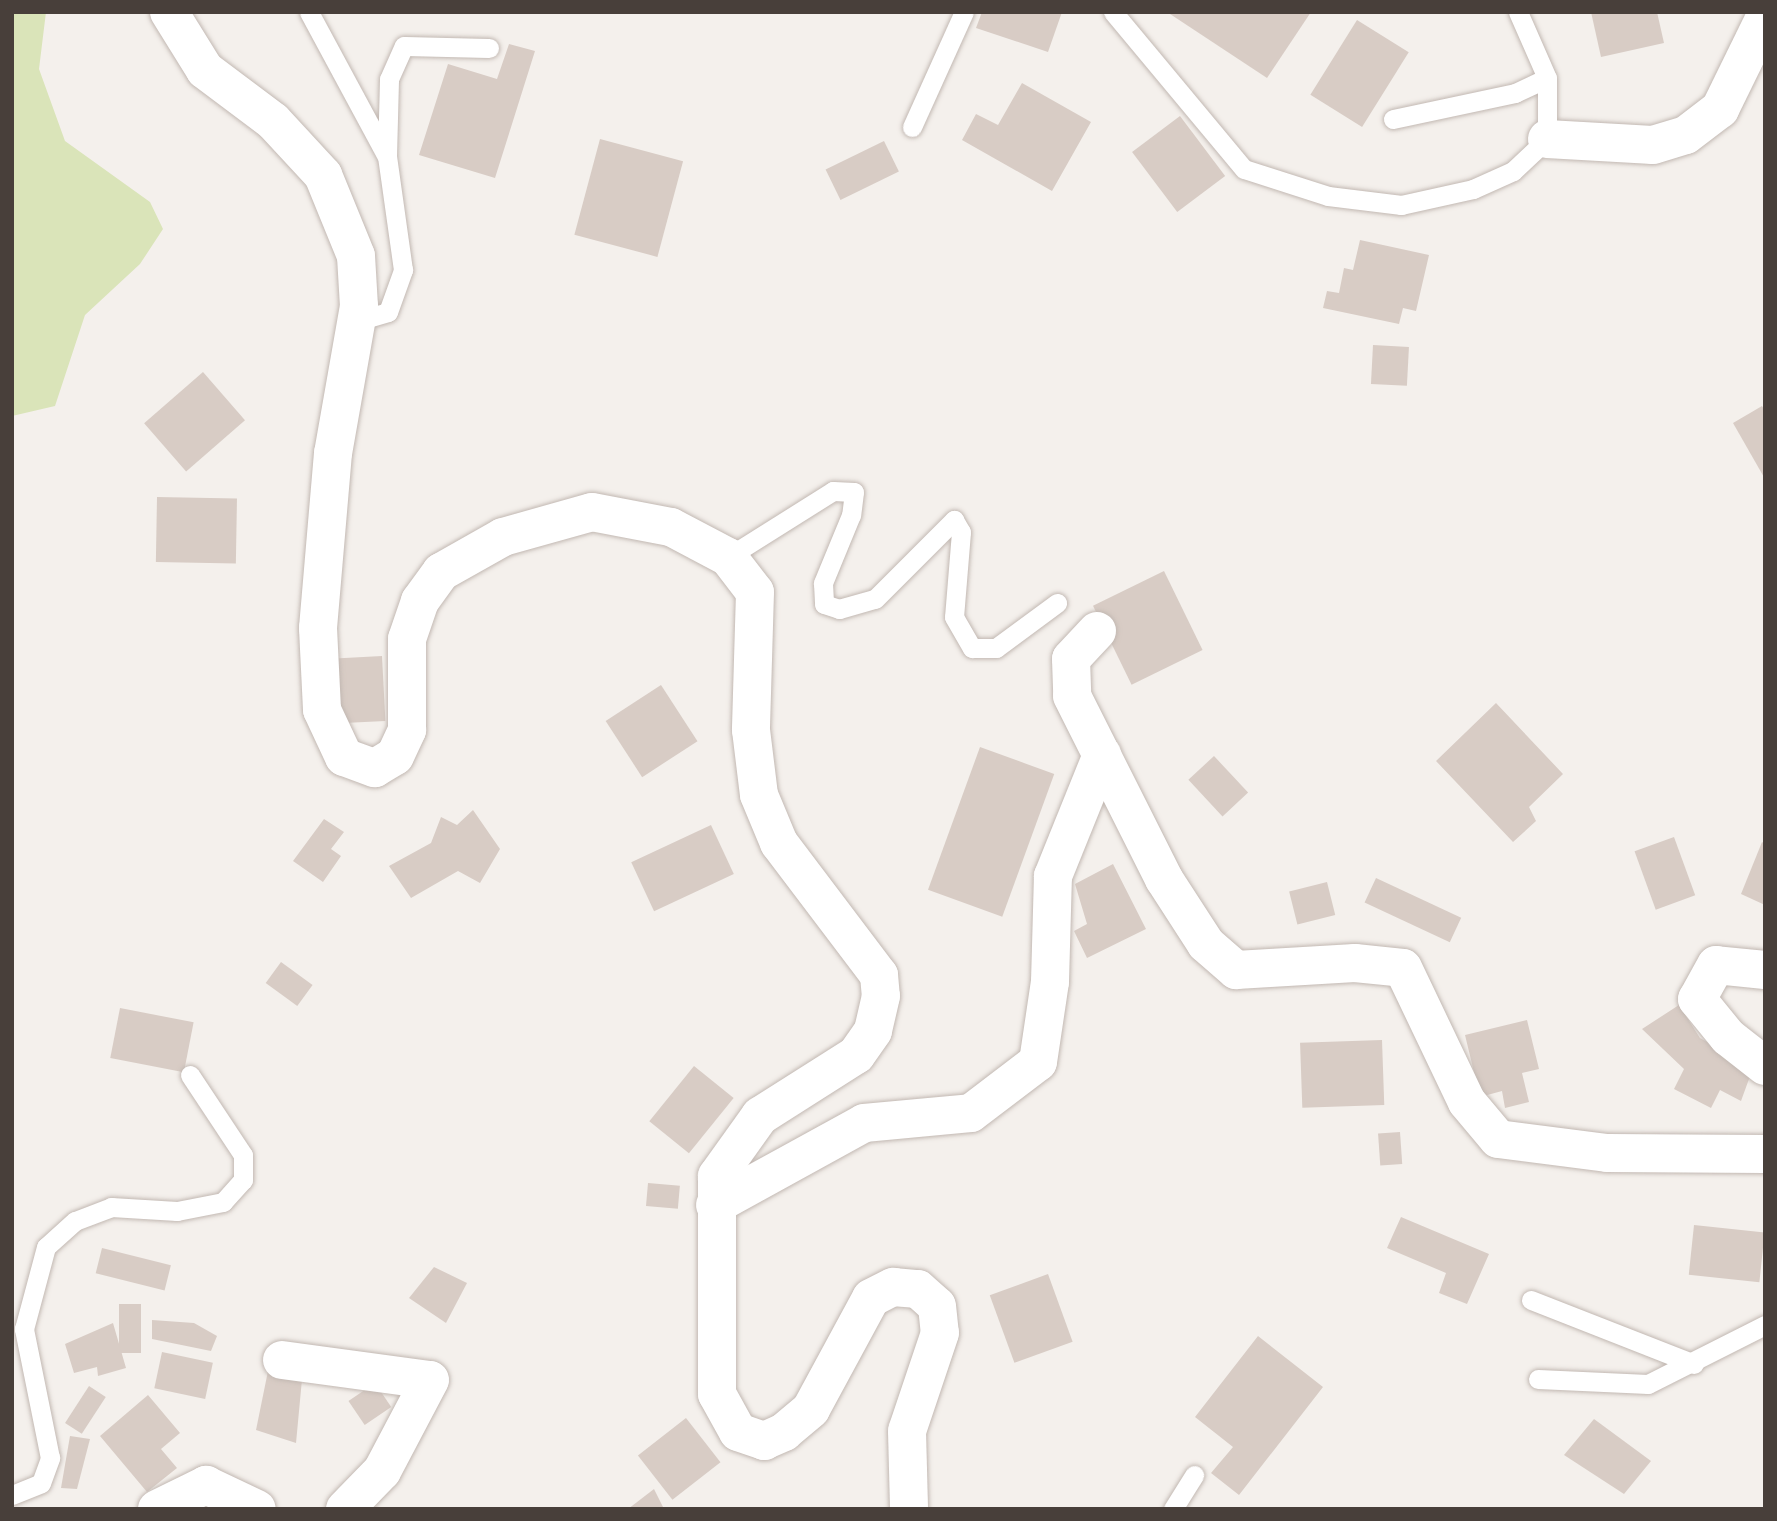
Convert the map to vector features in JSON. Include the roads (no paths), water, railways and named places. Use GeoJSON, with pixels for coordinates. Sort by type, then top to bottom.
{"type":"FeatureCollection","features":[{"type":"Feature","properties":{"kind":"street"},"geometry":{"type":"LineString","coordinates":[[169,12],[205,69],[273,121],[323,175],[356,256],[357,321],[333,453],[318,628],[321,710],[337,749],[351,763],[375,768],[403,744],[412,619],[429,585],[471,552],[532,526],[592,512],[692,534],[728,557],[755,592],[751,730],[768,819],[879,975],[881,996],[873,1031],[856,1055],[760,1116],[717,1176],[715,1205],[718,1394],[727,1422],[750,1438],[784,1432],[811,1409],[881,1291],[918,1289],[937,1306],[940,1333],[907,1431],[909,1509]]}},
{"type":"Feature","properties":{"kind":"street"},"geometry":{"type":"LineString","coordinates":[[1547,139],[1653,145],[1686,135],[1720,109],[1765,18]]}},
{"type":"Feature","properties":{"kind":"street"},"geometry":{"type":"LineString","coordinates":[[1097,631],[1070,659],[1072,696],[1164,879],[1206,944],[1236,970],[1355,963],[1403,968],[1467,1102],[1498,1139],[1607,1153],[1765,1154]]}},
{"type":"Feature","properties":{"kind":"street"},"geometry":{"type":"LineString","coordinates":[[715,1205],[863,1123],[971,1112],[1038,1062],[1050,982],[1053,876],[1102,755]]}},
{"type":"Feature","properties":{"kind":"street"},"geometry":{"type":"LineString","coordinates":[[1765,970],[1716,965],[1697,999],[1728,1037],[1765,1066]]}},
{"type":"Feature","properties":{"kind":"street"},"geometry":{"type":"LineString","coordinates":[[282,1360],[430,1380],[382,1471],[345,1509]]}},
{"type":"Feature","properties":{"kind":"street"},"geometry":{"type":"LineString","coordinates":[[158,1509],[206,1485],[257,1509]]}},
{"type":"Feature","properties":{"kind":"lane"},"geometry":{"type":"LineString","coordinates":[[309,12],[387,156]]}},
{"type":"Feature","properties":{"kind":"lane"},"geometry":{"type":"LineString","coordinates":[[912,127],[964,12]]}},
{"type":"Feature","properties":{"kind":"lane"},"geometry":{"type":"LineString","coordinates":[[1113,12],[1244,169],[1328,197],[1401,205],[1473,189],[1513,171],[1547,139],[1547,78],[1518,12]]}},
{"type":"Feature","properties":{"kind":"lane"},"geometry":{"type":"LineString","coordinates":[[357,321],[388,312],[403,271],[387,156],[389,79],[404,46],[489,48]]}},
{"type":"Feature","properties":{"kind":"lane"},"geometry":{"type":"LineString","coordinates":[[1393,119],[1515,93],[1547,78]]}},
{"type":"Feature","properties":{"kind":"lane"},"geometry":{"type":"LineString","coordinates":[[728,557],[833,491],[854,492],[852,515],[823,583],[824,604],[839,609],[875,599],[954,520],[961,532],[954,617],[972,648],[996,648],[1057,603]]}},
{"type":"Feature","properties":{"kind":"lane"},"geometry":{"type":"LineString","coordinates":[[12,1495],[41,1483],[50,1458],[24,1329],[46,1247],[75,1221],[111,1207],[177,1211],[223,1202],[243,1180],[243,1155],[190,1075]]}},
{"type":"Feature","properties":{"kind":"lane"},"geometry":{"type":"LineString","coordinates":[[1531,1300],[1694,1364]]}},
{"type":"Feature","properties":{"kind":"lane"},"geometry":{"type":"LineString","coordinates":[[1538,1379],[1648,1384],[1694,1364],[1765,1325]]}},
{"type":"Feature","properties":{"kind":"lane"},"geometry":{"type":"LineString","coordinates":[[1173,1509],[1194,1475]]}}]}
